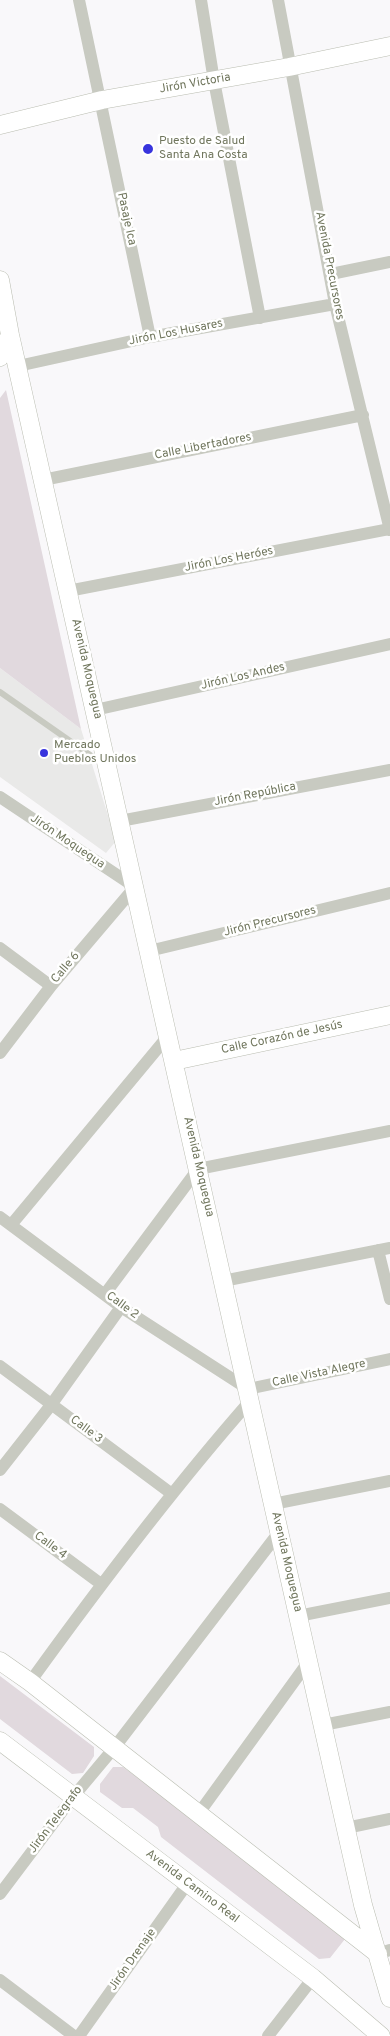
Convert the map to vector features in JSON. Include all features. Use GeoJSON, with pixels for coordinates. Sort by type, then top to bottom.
{"type":"FeatureCollection","features":[{"type":"Feature","properties":{"kind":"main road","name":"Jirón Victoria"},"geometry":{"type":"LineString","coordinates":[[0,125],[102,100],[289,67],[390,46]]}},
{"type":"Feature","properties":{"kind":"main road","name":"Avenida Moquegua"},"geometry":{"type":"LineString","coordinates":[[0,280],[10,334],[363,1905],[384,1952],[390,1998]]}},
{"type":"Feature","properties":{"kind":"main road"},"geometry":{"type":"LineString","coordinates":[[0,358],[10,334]]}},
{"type":"Feature","properties":{"kind":"main road","name":"Calle Corazón de Jesús"},"geometry":{"type":"LineString","coordinates":[[174,1061],[390,1015]]}},
{"type":"Feature","properties":{"kind":"main road"},"geometry":{"type":"LineString","coordinates":[[0,1661],[384,1952]]}},
{"type":"Feature","properties":{"kind":"main road","name":"Avenida Camino Real"},"geometry":{"type":"LineString","coordinates":[[0,1742],[312,1978],[381,2036]]}},
{"type":"Feature","properties":{"kind":"street","name":"Pasaje Ica"},"geometry":{"type":"LineString","coordinates":[[80,0],[150,337]]}},
{"type":"Feature","properties":{"kind":"street"},"geometry":{"type":"LineString","coordinates":[[201,0],[214,80],[260,318]]}},
{"type":"Feature","properties":{"kind":"street","name":"Avenida Precursores"},"geometry":{"type":"LineString","coordinates":[[278,0],[289,67],[331,274],[335,304],[390,529]]}},
{"type":"Feature","properties":{"kind":"street"},"geometry":{"type":"LineString","coordinates":[[331,274],[390,262]]}},
{"type":"Feature","properties":{"kind":"street","name":"Jirón Los Husares"},"geometry":{"type":"LineString","coordinates":[[18,366],[150,337],[335,304]]}},
{"type":"Feature","properties":{"kind":"street","name":"Calle Libertadores"},"geometry":{"type":"LineString","coordinates":[[44,480],[363,415]]}},
{"type":"Feature","properties":{"kind":"street","name":"Jirón Los Heróes"},"geometry":{"type":"LineString","coordinates":[[68,591],[390,529]]}},
{"type":"Feature","properties":{"kind":"street","name":"Jirón Los Andes"},"geometry":{"type":"LineString","coordinates":[[95,710],[390,644]]}},
{"type":"Feature","properties":{"kind":"street","name":"Jirón República"},"geometry":{"type":"LineString","coordinates":[[120,821],[390,770]]}},
{"type":"Feature","properties":{"kind":"street","name":"Jirón Moquegua"},"geometry":{"type":"LineString","coordinates":[[0,797],[135,887]]}},
{"type":"Feature","properties":{"kind":"street","name":"Calle 6"},"geometry":{"type":"LineString","coordinates":[[0,1053],[50,986],[135,887]]}},
{"type":"Feature","properties":{"kind":"street","name":"Jirón Precursores"},"geometry":{"type":"LineString","coordinates":[[149,951],[390,893]]}},
{"type":"Feature","properties":{"kind":"street"},"geometry":{"type":"LineString","coordinates":[[0,948],[50,986]]}},
{"type":"Feature","properties":{"kind":"street"},"geometry":{"type":"LineString","coordinates":[[11,1225],[168,1036]]}},
{"type":"Feature","properties":{"kind":"street"},"geometry":{"type":"LineString","coordinates":[[106,1294],[198,1169],[390,1131]]}},
{"type":"Feature","properties":{"kind":"street","name":"Calle 2"},"geometry":{"type":"LineString","coordinates":[[0,1217],[121,1307],[249,1395]]}},
{"type":"Feature","properties":{"kind":"street"},"geometry":{"type":"LineString","coordinates":[[223,1280],[384,1249],[390,1298]]}},
{"type":"Feature","properties":{"kind":"street"},"geometry":{"type":"LineString","coordinates":[[0,1470],[51,1404],[121,1307]]}},
{"type":"Feature","properties":{"kind":"street","name":"Calle Vista Alegre"},"geometry":{"type":"LineString","coordinates":[[249,1395],[390,1359]]}},
{"type":"Feature","properties":{"kind":"street","name":"Calle 3"},"geometry":{"type":"LineString","coordinates":[[0,1366],[172,1494]]}},
{"type":"Feature","properties":{"kind":"street"},"geometry":{"type":"LineString","coordinates":[[30,1682],[101,1584],[249,1395]]}},
{"type":"Feature","properties":{"kind":"street"},"geometry":{"type":"LineString","coordinates":[[273,1504],[390,1481]]}},
{"type":"Feature","properties":{"kind":"street","name":"Calle 4"},"geometry":{"type":"LineString","coordinates":[[0,1508],[101,1584]]}},
{"type":"Feature","properties":{"kind":"street","name":"Jirón Telegrafo"},"geometry":{"type":"LineString","coordinates":[[0,1894],[280,1531]]}},
{"type":"Feature","properties":{"kind":"street"},"geometry":{"type":"LineString","coordinates":[[298,1616],[390,1598]]}},
{"type":"Feature","properties":{"kind":"street"},"geometry":{"type":"LineString","coordinates":[[199,1813],[309,1662]]}},
{"type":"Feature","properties":{"kind":"street"},"geometry":{"type":"LineString","coordinates":[[323,1726],[390,1712]]}},
{"type":"Feature","properties":{"kind":"street"},"geometry":{"type":"LineString","coordinates":[[346,1828],[390,1819]]}},
{"type":"Feature","properties":{"kind":"street","name":"Jirón Drenaje"},"geometry":{"type":"LineString","coordinates":[[79,2036],[188,1884]]}},
{"type":"Feature","properties":{"kind":"street"},"geometry":{"type":"LineString","coordinates":[[268,2036],[312,1978]]}},
{"type":"Feature","properties":{"kind":"street"},"geometry":{"type":"LineString","coordinates":[[0,1980],[74,2036]]}},
{"type":"Feature","properties":{"kind":"lane"},"geometry":{"type":"LineString","coordinates":[[0,692],[108,767]]}},
{"type":"Feature","properties":{"kind":"shaded area"},"geometry":{"type":"Polygon","coordinates":[[[6,390],[81,729],[0,668],[0,398],[6,390]]]}},
{"type":"Feature","properties":{"kind":"shaded area","name":"Mercado Pueblos Unidos"},"geometry":{"type":"Polygon","coordinates":[[[0,668],[81,729],[116,841],[106,853],[0,777],[0,668]]]}},
{"type":"Feature","properties":{"kind":"shaded area"},"geometry":{"type":"Polygon","coordinates":[[[0,1676],[94,1747],[94,1756],[83,1773],[72,1774],[0,1719],[0,1676]]]}},
{"type":"Feature","properties":{"kind":"shaded area"},"geometry":{"type":"Polygon","coordinates":[[[113,1767],[123,1767],[339,1926],[345,1939],[330,1958],[319,1959],[161,1837],[158,1827],[133,1808],[122,1808],[100,1792],[100,1784],[113,1767]]]}},
{"type":"Feature","properties":{"kind":"place","name":"Puesto de Salud Santa Ana Costa"},"geometry":{"type":"Point","coordinates":[148,149]}},
{"type":"Feature","properties":{"kind":"place","name":"Mercado Pueblos Unidos"},"geometry":{"type":"Point","coordinates":[44,753]}}]}
